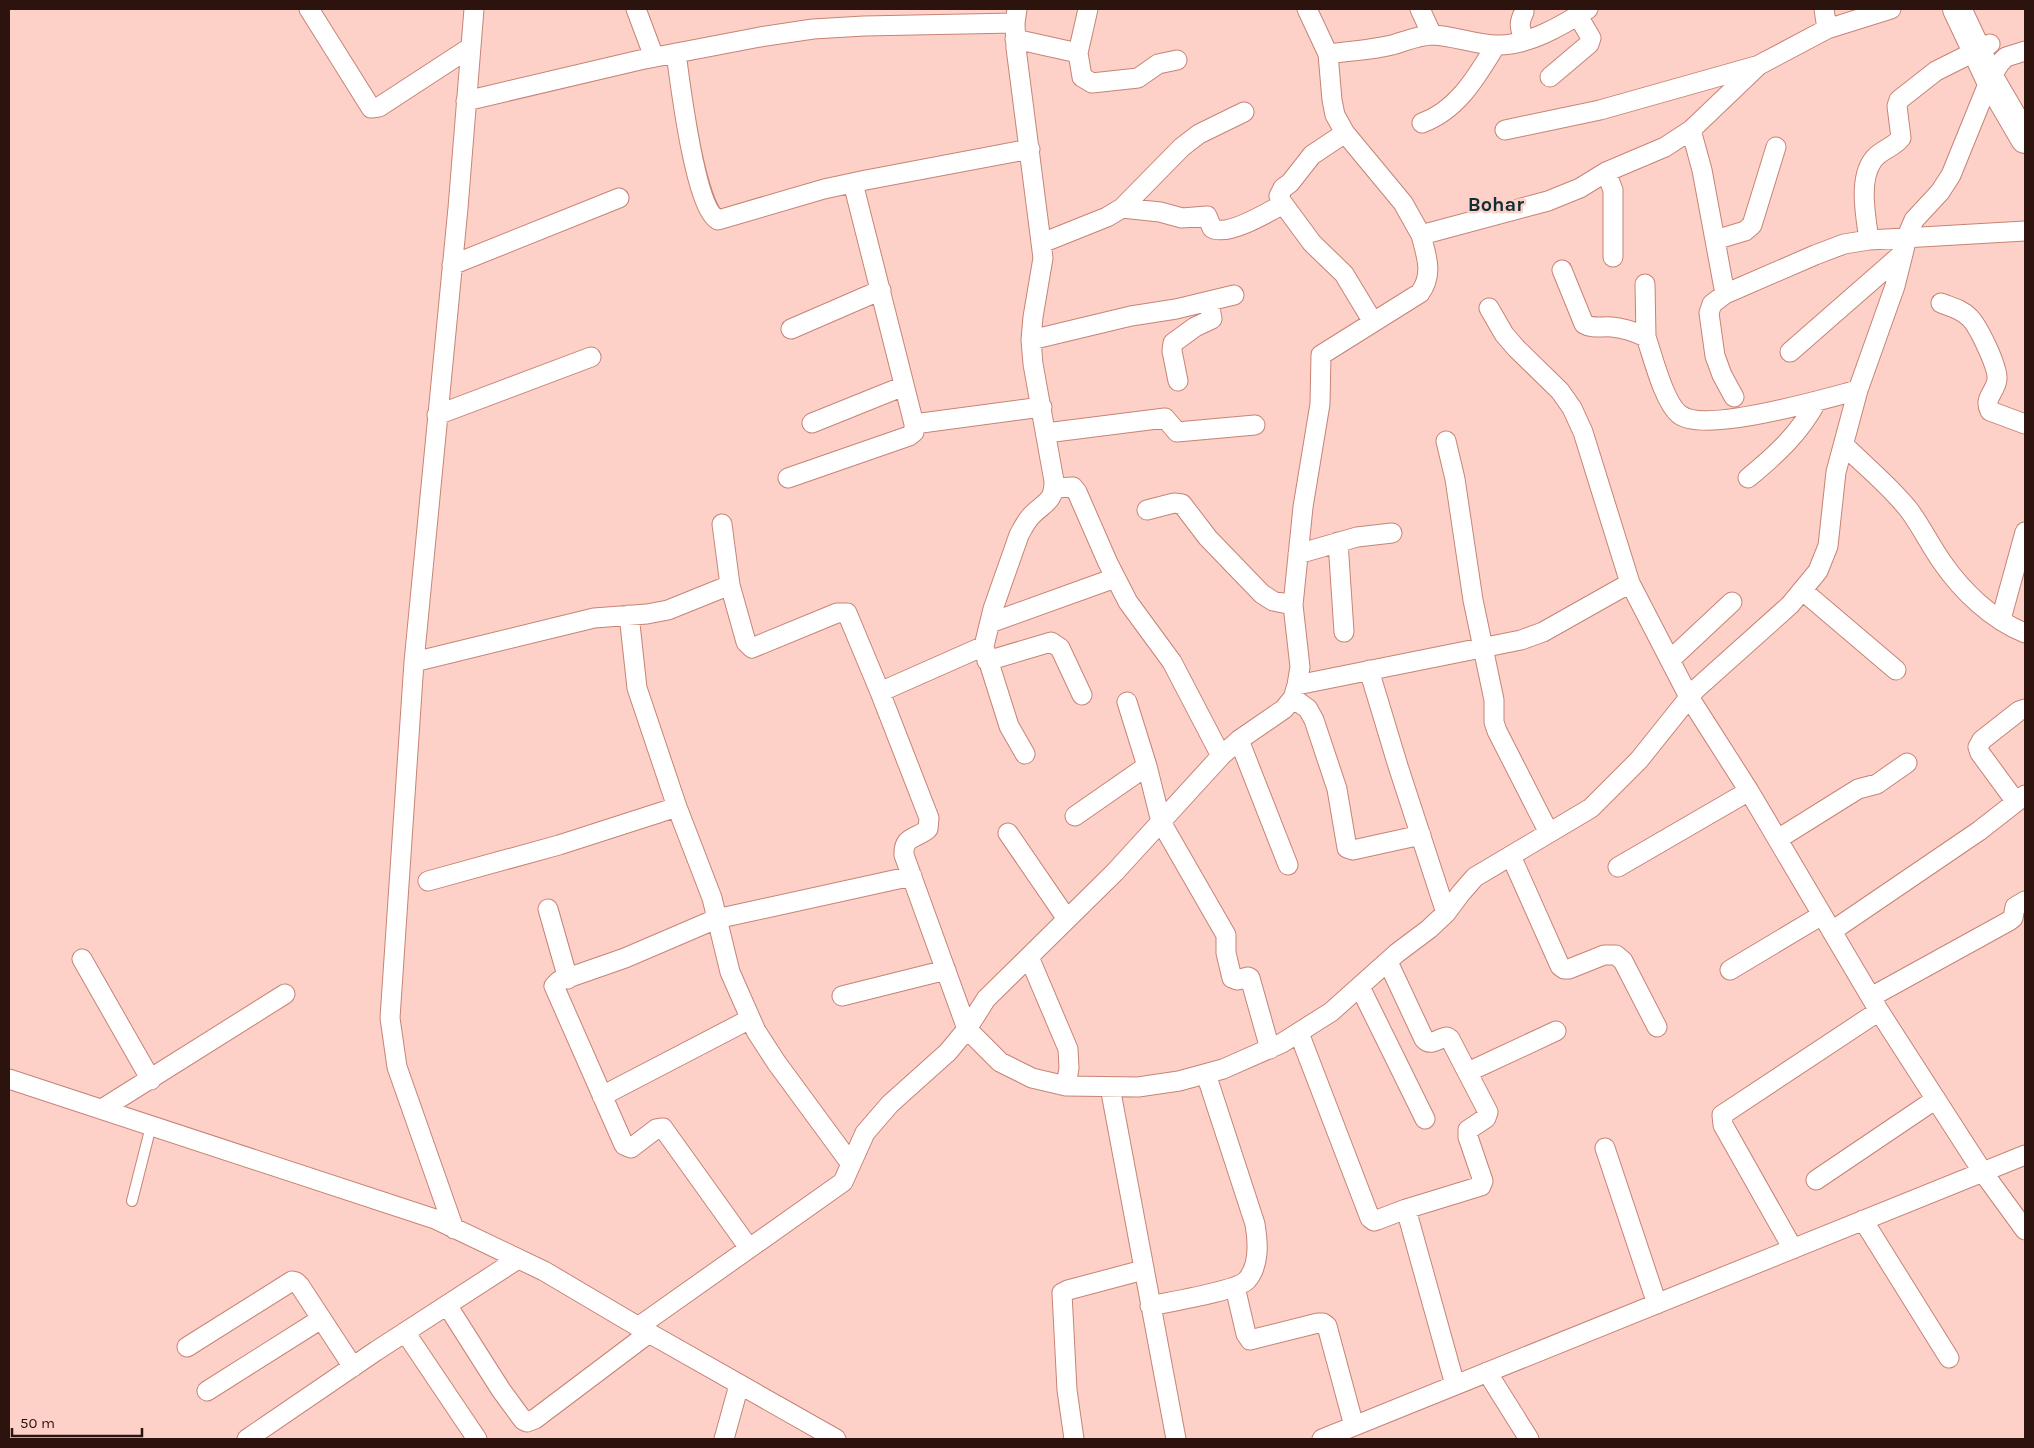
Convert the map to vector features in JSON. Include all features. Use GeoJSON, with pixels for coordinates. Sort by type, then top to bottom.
{"type":"FeatureCollection","features":[{"type":"Feature","properties":{"kind":"main road"},"geometry":{"type":"LineString","coordinates":[[1957,9],[1989,59],[2025,104]]}},
{"type":"Feature","properties":{"kind":"main road"},"geometry":{"type":"LineString","coordinates":[[1973,9],[1989,59],[2025,139]]}},
{"type":"Feature","properties":{"kind":"street"},"geometry":{"type":"LineString","coordinates":[[309,9],[371,108],[379,107],[471,47]]}},
{"type":"Feature","properties":{"kind":"street"},"geometry":{"type":"LineString","coordinates":[[454,1228],[397,1067],[390,1018],[414,662],[452,265],[474,9]]}},
{"type":"Feature","properties":{"kind":"street"},"geometry":{"type":"LineString","coordinates":[[636,9],[654,57]]}},
{"type":"Feature","properties":{"kind":"street"},"geometry":{"type":"LineString","coordinates":[[1088,9],[1078,53],[1082,77],[1092,83],[1138,78],[1158,64],[1177,60]]}},
{"type":"Feature","properties":{"kind":"street"},"geometry":{"type":"LineString","coordinates":[[447,1305],[501,1390],[527,1422],[535,1419],[643,1330],[749,1248],[843,1182],[865,1133],[890,1104],[948,1052],[967,1029],[986,1000],[1115,872],[1221,756],[1239,740],[1284,708],[1295,691],[1300,667],[1293,605],[1302,507],[1320,404],[1321,355],[1420,293],[1426,284],[1429,274],[1428,261],[1421,235],[1403,203],[1345,133],[1336,115],[1332,100],[1328,54],[1307,9]]}},
{"type":"Feature","properties":{"kind":"street"},"geometry":{"type":"LineString","coordinates":[[1420,9],[1432,35]]}},
{"type":"Feature","properties":{"kind":"street"},"geometry":{"type":"LineString","coordinates":[[1524,9],[1519,21],[1524,40]]}},
{"type":"Feature","properties":{"kind":"street"},"geometry":{"type":"LineString","coordinates":[[1824,9],[1827,29]]}},
{"type":"Feature","properties":{"kind":"street"},"geometry":{"type":"LineString","coordinates":[[1505,130],[1600,110],[1760,65],[1827,29],[1891,9]]}},
{"type":"Feature","properties":{"kind":"street"},"geometry":{"type":"LineString","coordinates":[[1328,54],[1391,45],[1413,38],[1432,35],[1496,45],[1524,40],[1558,27],[1583,12],[1591,41],[1550,77]]}},
{"type":"Feature","properties":{"kind":"street"},"geometry":{"type":"LineString","coordinates":[[466,101],[654,57],[814,29],[864,26],[1016,23],[1078,53]]}},
{"type":"Feature","properties":{"kind":"street"},"geometry":{"type":"LineString","coordinates":[[1016,23],[1043,258],[1031,340],[1033,364],[1042,407],[1054,488],[1049,501],[1033,514],[1019,535],[990,623],[986,654],[1009,726],[1025,754]]}},
{"type":"Feature","properties":{"kind":"street"},"geometry":{"type":"LineString","coordinates":[[1422,123],[1435,119],[1452,106],[1470,85],[1496,45]]}},
{"type":"Feature","properties":{"kind":"street"},"geometry":{"type":"LineString","coordinates":[[1869,240],[1864,207],[1865,187],[1872,160],[1898,142],[1900,138],[1896,106],[1899,100],[1936,71],[2006,57],[2025,51]]}},
{"type":"Feature","properties":{"kind":"street"},"geometry":{"type":"LineString","coordinates":[[676,53],[694,166],[713,218],[718,220],[854,183],[1030,149]]}},
{"type":"Feature","properties":{"kind":"street"},"geometry":{"type":"LineString","coordinates":[[722,524],[730,585],[746,642],[752,648],[837,613],[847,613],[929,818],[930,825],[928,830],[906,842],[904,848],[912,876],[967,1029],[1000,1062],[1032,1078],[1066,1086],[1138,1087],[1179,1081],[1223,1069],[1270,1049],[1332,1012],[1446,913],[1475,877],[1591,808],[1639,760],[1689,697],[1803,591],[1818,571],[1828,546],[1836,472],[1858,390],[1895,286],[1914,220],[1940,192],[1951,175],[1989,59]]}},
{"type":"Feature","properties":{"kind":"street"},"geometry":{"type":"LineString","coordinates":[[1421,235],[1548,201],[1580,188],[1606,172],[1666,146],[1690,130],[1760,65]]}},
{"type":"Feature","properties":{"kind":"street"},"geometry":{"type":"LineString","coordinates":[[1042,243],[1107,217],[1122,208],[1182,147],[1199,134],[1244,112]]}},
{"type":"Feature","properties":{"kind":"street"},"geometry":{"type":"LineString","coordinates":[[1690,130],[1702,170],[1725,294]]}},
{"type":"Feature","properties":{"kind":"street"},"geometry":{"type":"LineString","coordinates":[[1345,133],[1312,155],[1290,183],[1280,192],[1279,196],[1312,243],[1344,274],[1373,322]]}},
{"type":"Feature","properties":{"kind":"street"},"geometry":{"type":"LineString","coordinates":[[1715,240],[1745,232],[1752,225],[1776,147]]}},
{"type":"Feature","properties":{"kind":"street"},"geometry":{"type":"LineString","coordinates":[[1606,172],[1613,190],[1613,257]]}},
{"type":"Feature","properties":{"kind":"street"},"geometry":{"type":"LineString","coordinates":[[788,478],[909,436],[914,432],[914,424],[854,183]]}},
{"type":"Feature","properties":{"kind":"street"},"geometry":{"type":"LineString","coordinates":[[452,265],[619,198]]}},
{"type":"Feature","properties":{"kind":"street"},"geometry":{"type":"LineString","coordinates":[[1122,208],[1160,212],[1182,218],[1207,216],[1214,230],[1249,223],[1262,218],[1283,204]]}},
{"type":"Feature","properties":{"kind":"street"},"geometry":{"type":"LineString","coordinates":[[1734,397],[1722,375],[1715,356],[1709,312],[1712,304],[1725,294],[1844,244],[1869,240],[1905,246],[2025,231]]}},
{"type":"Feature","properties":{"kind":"street"},"geometry":{"type":"LineString","coordinates":[[1790,352],[1905,246]]}},
{"type":"Feature","properties":{"kind":"street"},"geometry":{"type":"LineString","coordinates":[[1562,270],[1584,324],[1591,327],[1611,327],[1630,330],[1646,337]]}},
{"type":"Feature","properties":{"kind":"street"},"geometry":{"type":"LineString","coordinates":[[1645,284],[1646,337],[1669,404],[1680,416],[1698,420],[1765,414],[1858,390]]}},
{"type":"Feature","properties":{"kind":"street"},"geometry":{"type":"LineString","coordinates":[[791,329],[880,290]]}},
{"type":"Feature","properties":{"kind":"street"},"geometry":{"type":"LineString","coordinates":[[1031,340],[1124,318],[1234,296]]}},
{"type":"Feature","properties":{"kind":"street"},"geometry":{"type":"LineString","coordinates":[[1178,380],[1172,351],[1173,343],[1194,327],[1212,319],[1209,302]]}},
{"type":"Feature","properties":{"kind":"street"},"geometry":{"type":"LineString","coordinates":[[1942,303],[1961,310],[1971,318],[1979,331],[1996,371],[1997,380],[1987,406],[1990,411],[2025,424]]}},
{"type":"Feature","properties":{"kind":"street"},"geometry":{"type":"LineString","coordinates":[[1489,308],[1504,334],[1560,390],[1572,408],[1583,432],[1630,583],[1689,697],[1749,790],[1875,1004],[1982,1172],[2025,1230]]}},
{"type":"Feature","properties":{"kind":"street"},"geometry":{"type":"LineString","coordinates":[[438,415],[590,357]]}},
{"type":"Feature","properties":{"kind":"street"},"geometry":{"type":"LineString","coordinates":[[812,423],[904,386]]}},
{"type":"Feature","properties":{"kind":"street"},"geometry":{"type":"LineString","coordinates":[[1748,478],[1793,438],[1818,401]]}},
{"type":"Feature","properties":{"kind":"street"},"geometry":{"type":"LineString","coordinates":[[914,424],[1042,407]]}},
{"type":"Feature","properties":{"kind":"street"},"geometry":{"type":"LineString","coordinates":[[1046,433],[1165,418],[1177,432],[1256,425]]}},
{"type":"Feature","properties":{"kind":"street"},"geometry":{"type":"LineString","coordinates":[[1446,440],[1455,480],[1472,600],[1494,700],[1494,722],[1549,833]]}},
{"type":"Feature","properties":{"kind":"street"},"geometry":{"type":"LineString","coordinates":[[1844,445],[1910,511],[1942,562],[1963,590],[2015,629],[2025,633]]}},
{"type":"Feature","properties":{"kind":"street"},"geometry":{"type":"LineString","coordinates":[[1054,488],[1073,488],[1077,492],[1115,578],[1128,602],[1172,662],[1221,756]]}},
{"type":"Feature","properties":{"kind":"street"},"geometry":{"type":"LineString","coordinates":[[1147,510],[1174,503],[1182,504],[1208,538],[1262,594],[1273,601],[1293,605]]}},
{"type":"Feature","properties":{"kind":"street"},"geometry":{"type":"LineString","coordinates":[[2001,619],[2025,532]]}},
{"type":"Feature","properties":{"kind":"street"},"geometry":{"type":"LineString","coordinates":[[1298,554],[1338,542],[1370,535],[1392,533]]}},
{"type":"Feature","properties":{"kind":"street"},"geometry":{"type":"LineString","coordinates":[[1338,542],[1344,632]]}},
{"type":"Feature","properties":{"kind":"street"},"geometry":{"type":"LineString","coordinates":[[990,623],[1115,578]]}},
{"type":"Feature","properties":{"kind":"street"},"geometry":{"type":"LineString","coordinates":[[1295,691],[1369,670],[1521,640],[1543,632],[1630,583]]}},
{"type":"Feature","properties":{"kind":"street"},"geometry":{"type":"LineString","coordinates":[[414,662],[594,618],[647,614],[668,610],[730,585]]}},
{"type":"Feature","properties":{"kind":"street"},"geometry":{"type":"LineString","coordinates":[[1803,591],[1896,670]]}},
{"type":"Feature","properties":{"kind":"street"},"geometry":{"type":"LineString","coordinates":[[1670,660],[1732,602]]}},
{"type":"Feature","properties":{"kind":"street"},"geometry":{"type":"LineString","coordinates":[[628,615],[637,688],[677,807],[706,882],[730,972],[750,1019],[776,1062],[851,1164]]}},
{"type":"Feature","properties":{"kind":"street"},"geometry":{"type":"LineString","coordinates":[[880,692],[986,654],[1051,642],[1060,648],[1082,695]]}},
{"type":"Feature","properties":{"kind":"street"},"geometry":{"type":"LineString","coordinates":[[1369,670],[1446,913]]}},
{"type":"Feature","properties":{"kind":"street"},"geometry":{"type":"LineString","coordinates":[[1295,691],[1314,720],[1337,790],[1348,848],[1353,850],[1421,835]]}},
{"type":"Feature","properties":{"kind":"street"},"geometry":{"type":"LineString","coordinates":[[1127,702],[1147,766],[1160,822],[1226,935],[1226,953],[1232,978],[1237,980],[1248,976],[1250,978],[1270,1049]]}},
{"type":"Feature","properties":{"kind":"street"},"geometry":{"type":"LineString","coordinates":[[1832,931],[1979,831],[2021,799],[1980,753],[1978,747],[1982,740],[2019,711],[2025,709]]}},
{"type":"Feature","properties":{"kind":"street"},"geometry":{"type":"LineString","coordinates":[[1239,740],[1288,865]]}},
{"type":"Feature","properties":{"kind":"street"},"geometry":{"type":"LineString","coordinates":[[1778,839],[1858,789],[1878,784],[1907,763]]}},
{"type":"Feature","properties":{"kind":"street"},"geometry":{"type":"LineString","coordinates":[[1075,816],[1147,766]]}},
{"type":"Feature","properties":{"kind":"street"},"geometry":{"type":"LineString","coordinates":[[1618,867],[1749,790]]}},
{"type":"Feature","properties":{"kind":"street"},"geometry":{"type":"LineString","coordinates":[[428,881],[559,846],[677,807]]}},
{"type":"Feature","properties":{"kind":"street"},"geometry":{"type":"LineString","coordinates":[[1008,833],[1067,919]]}},
{"type":"Feature","properties":{"kind":"street"},"geometry":{"type":"LineString","coordinates":[[1511,856],[1560,966],[1564,969],[1569,969],[1604,955],[1616,955],[1623,961],[1657,1027]]}},
{"type":"Feature","properties":{"kind":"street"},"geometry":{"type":"LineString","coordinates":[[749,1248],[666,1130],[659,1127],[634,1146],[627,1148],[555,991],[555,983],[624,958],[716,919],[912,876]]}},
{"type":"Feature","properties":{"kind":"street"},"geometry":{"type":"LineString","coordinates":[[1794,1248],[1723,1125],[1722,1115],[1875,1004],[2009,921],[2013,918],[2015,907],[2025,901]]}},
{"type":"Feature","properties":{"kind":"street"},"geometry":{"type":"LineString","coordinates":[[548,909],[568,979]]}},
{"type":"Feature","properties":{"kind":"street"},"geometry":{"type":"LineString","coordinates":[[1730,970],[1822,915]]}},
{"type":"Feature","properties":{"kind":"street"},"geometry":{"type":"LineString","coordinates":[[1029,957],[1068,1049],[1069,1068],[1066,1086]]}},
{"type":"Feature","properties":{"kind":"street"},"geometry":{"type":"LineString","coordinates":[[82,959],[151,1080]]}},
{"type":"Feature","properties":{"kind":"street"},"geometry":{"type":"LineString","coordinates":[[1299,1033],[1370,1218],[1374,1221],[1406,1209],[1477,1188],[1482,1184],[1482,1176],[1468,1137],[1468,1130],[1486,1118],[1488,1112],[1450,1039],[1446,1037],[1431,1043],[1424,1039],[1388,962]]}},
{"type":"Feature","properties":{"kind":"street"},"geometry":{"type":"LineString","coordinates":[[842,996],[946,970]]}},
{"type":"Feature","properties":{"kind":"street"},"geometry":{"type":"LineString","coordinates":[[1360,986],[1425,1119]]}},
{"type":"Feature","properties":{"kind":"street"},"geometry":{"type":"LineString","coordinates":[[102,1109],[151,1080],[285,994]]}},
{"type":"Feature","properties":{"kind":"street"},"geometry":{"type":"LineString","coordinates":[[602,1096],[750,1019]]}},
{"type":"Feature","properties":{"kind":"street"},"geometry":{"type":"LineString","coordinates":[[1468,1072],[1556,1031]]}},
{"type":"Feature","properties":{"kind":"street"},"geometry":{"type":"LineString","coordinates":[[1150,1306],[1235,1288],[1248,1279],[1255,1262],[1257,1238],[1255,1224],[1206,1074]]}},
{"type":"Feature","properties":{"kind":"street"},"geometry":{"type":"LineString","coordinates":[[9,1079],[435,1219],[544,1271],[643,1330],[836,1439]]}},
{"type":"Feature","properties":{"kind":"street"},"geometry":{"type":"LineString","coordinates":[[1110,1087],[1176,1439]]}},
{"type":"Feature","properties":{"kind":"street"},"geometry":{"type":"LineString","coordinates":[[1816,1180],[1936,1099]]}},
{"type":"Feature","properties":{"kind":"street"},"geometry":{"type":"LineString","coordinates":[[1605,1148],[1658,1304]]}},
{"type":"Feature","properties":{"kind":"street"},"geometry":{"type":"LineString","coordinates":[[1331,1438],[1354,1426],[2025,1155]]}},
{"type":"Feature","properties":{"kind":"street"},"geometry":{"type":"LineString","coordinates":[[1406,1209],[1455,1385]]}},
{"type":"Feature","properties":{"kind":"street"},"geometry":{"type":"LineString","coordinates":[[1863,1220],[1949,1358]]}},
{"type":"Feature","properties":{"kind":"street"},"geometry":{"type":"LineString","coordinates":[[247,1439],[405,1332],[518,1259]]}},
{"type":"Feature","properties":{"kind":"street"},"geometry":{"type":"LineString","coordinates":[[1074,1439],[1068,1390],[1062,1293],[1143,1270]]}},
{"type":"Feature","properties":{"kind":"street"},"geometry":{"type":"LineString","coordinates":[[186,1346],[292,1281],[300,1286],[353,1367]]}},
{"type":"Feature","properties":{"kind":"street"},"geometry":{"type":"LineString","coordinates":[[1235,1288],[1246,1334],[1250,1340],[1318,1323],[1323,1323],[1327,1326],[1354,1426]]}},
{"type":"Feature","properties":{"kind":"street"},"geometry":{"type":"LineString","coordinates":[[207,1391],[321,1319]]}},
{"type":"Feature","properties":{"kind":"street"},"geometry":{"type":"LineString","coordinates":[[405,1332],[477,1439]]}},
{"type":"Feature","properties":{"kind":"street"},"geometry":{"type":"LineString","coordinates":[[1487,1372],[1530,1439]]}},
{"type":"Feature","properties":{"kind":"street"},"geometry":{"type":"LineString","coordinates":[[724,1439],[739,1385]]}},
{"type":"Feature","properties":{"kind":"lane"},"geometry":{"type":"LineString","coordinates":[[132,1201],[151,1126]]}},
{"type":"Feature","properties":{"kind":"district","name":"Bohar"},"geometry":{"type":"Point","coordinates":[1496,204]}}]}
